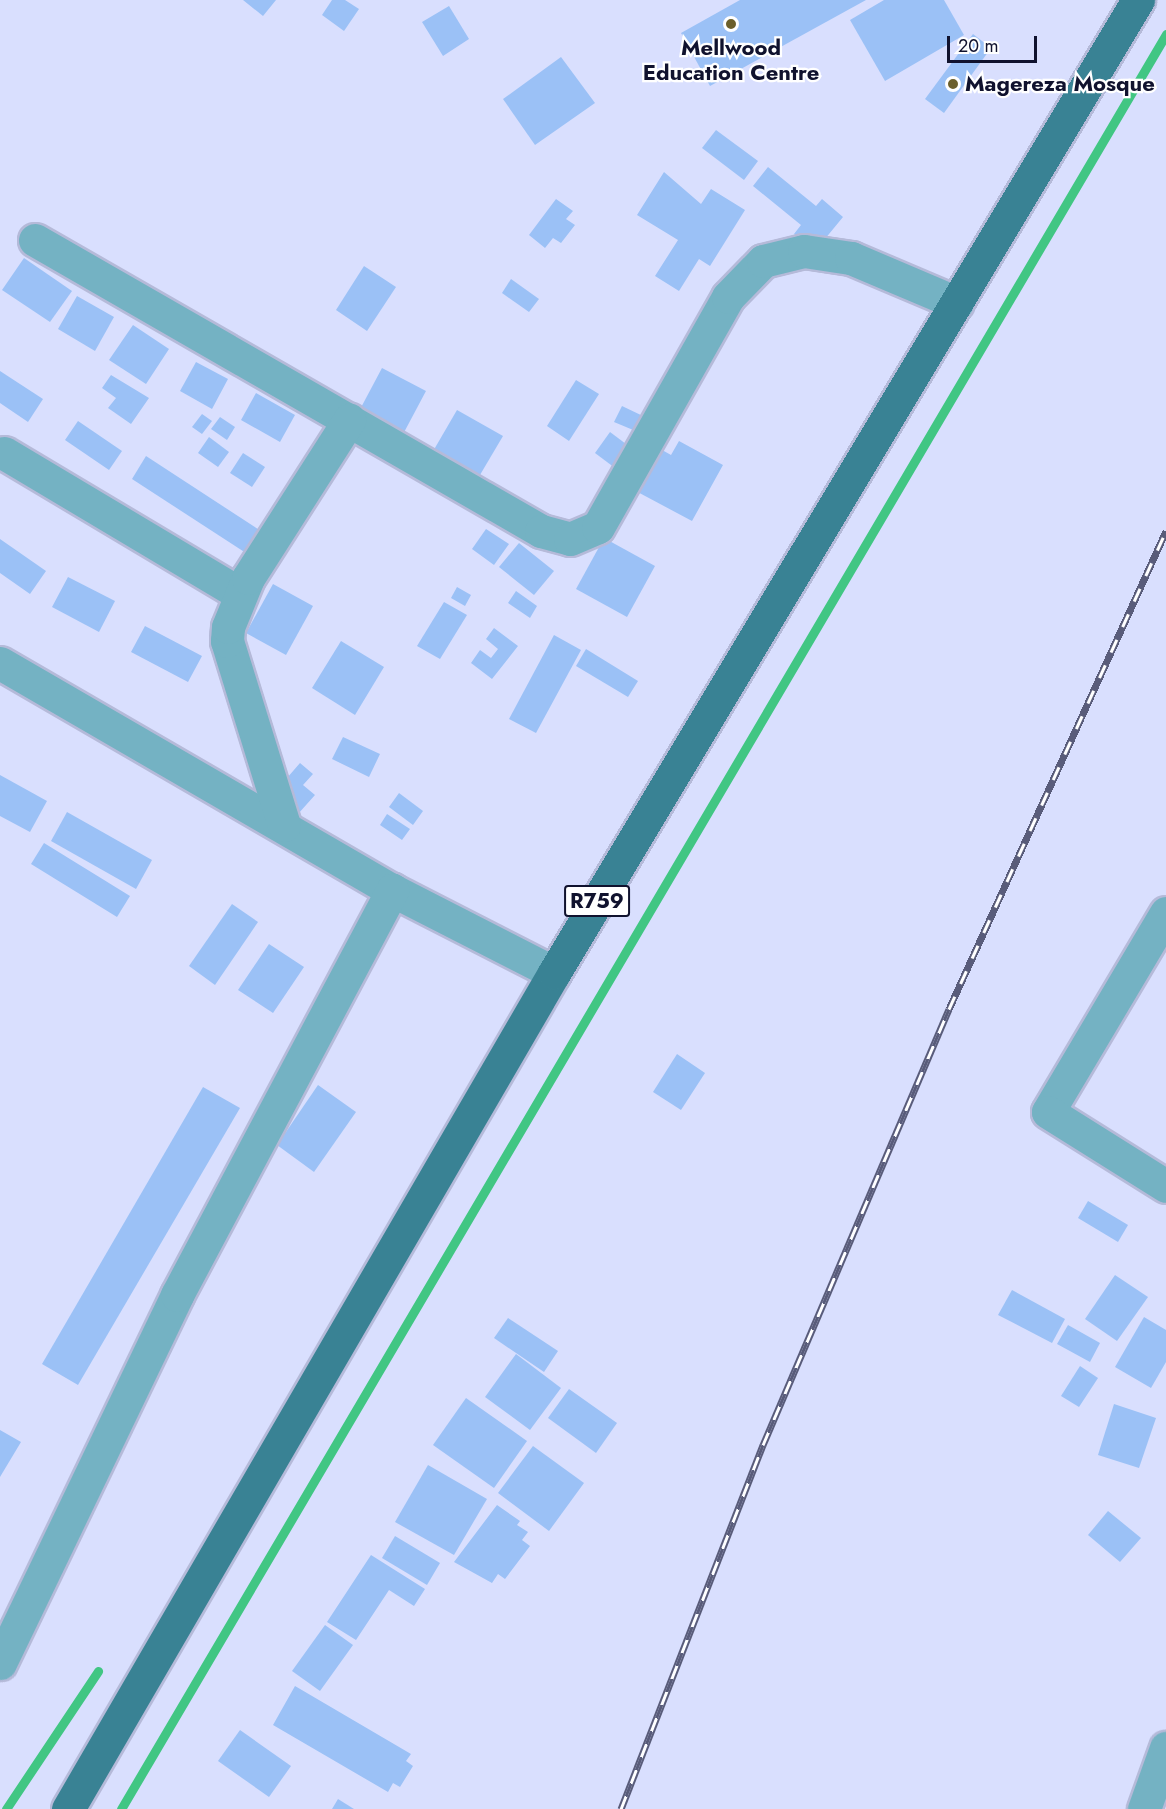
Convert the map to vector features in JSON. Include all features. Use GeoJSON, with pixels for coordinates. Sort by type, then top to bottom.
{"type":"FeatureCollection","features":[{"type":"Feature","properties":{"kind":"main road","name":"R759"},"geometry":{"type":"LineString","coordinates":[[68,1809],[554,973],[1137,0]]}},
{"type":"Feature","properties":{"kind":"street"},"geometry":{"type":"LineString","coordinates":[[35,240],[541,531],[570,539],[598,527],[728,297],[763,261],[804,251],[851,258],[957,303]]}},
{"type":"Feature","properties":{"kind":"street"},"geometry":{"type":"LineString","coordinates":[[284,825],[227,641],[239,593],[349,420]]}},
{"type":"Feature","properties":{"kind":"street"},"geometry":{"type":"LineString","coordinates":[[4,453],[239,593]]}},
{"type":"Feature","properties":{"kind":"street"},"geometry":{"type":"LineString","coordinates":[[0,663],[393,890],[554,973]]}},
{"type":"Feature","properties":{"kind":"street"},"geometry":{"type":"LineString","coordinates":[[0,1663],[177,1295],[393,890]]}},
{"type":"Feature","properties":{"kind":"street"},"geometry":{"type":"LineString","coordinates":[[1166,913],[1048,1112],[1166,1186]]}},
{"type":"Feature","properties":{"kind":"street"},"geometry":{"type":"LineString","coordinates":[[1144,1809],[1166,1748]]}},
{"type":"Feature","properties":{"kind":"building"},"geometry":{"type":"Polygon","coordinates":[[[243,0],[276,0],[263,16],[243,0]]]}},
{"type":"Feature","properties":{"kind":"building"},"geometry":{"type":"Polygon","coordinates":[[[332,0],[345,0],[359,9],[344,31],[322,15],[332,0]]]}},
{"type":"Feature","properties":{"kind":"building"},"geometry":{"type":"Polygon","coordinates":[[[740,0],[866,0],[710,86],[681,33],[740,0]]]}},
{"type":"Feature","properties":{"kind":"building"},"geometry":{"type":"Polygon","coordinates":[[[884,0],[944,0],[964,35],[885,81],[850,20],[884,0]]]}},
{"type":"Feature","properties":{"kind":"building"},"geometry":{"type":"Polygon","coordinates":[[[449,6],[469,39],[443,56],[422,22],[449,6]]]}},
{"type":"Feature","properties":{"kind":"building"},"geometry":{"type":"Polygon","coordinates":[[[973,34],[991,48],[944,113],[925,99],[973,34]]]}},
{"type":"Feature","properties":{"kind":"building"},"geometry":{"type":"Polygon","coordinates":[[[561,57],[595,103],[535,145],[503,99],[561,57]]]}},
{"type":"Feature","properties":{"kind":"building"},"geometry":{"type":"Polygon","coordinates":[[[716,130],[758,161],[744,180],[702,148],[716,130]]]}},
{"type":"Feature","properties":{"kind":"building"},"geometry":{"type":"Polygon","coordinates":[[[768,167],[816,206],[822,199],[843,217],[815,251],[794,234],[801,225],[753,186],[768,167]]]}},
{"type":"Feature","properties":{"kind":"building"},"geometry":{"type":"Polygon","coordinates":[[[664,172],[701,204],[711,189],[745,210],[710,266],[699,259],[679,291],[655,276],[678,240],[637,215],[664,172]]]}},
{"type":"Feature","properties":{"kind":"building"},"geometry":{"type":"Polygon","coordinates":[[[556,199],[573,211],[566,219],[575,225],[561,243],[553,238],[545,248],[529,235],[556,199]]]}},
{"type":"Feature","properties":{"kind":"building"},"geometry":{"type":"Polygon","coordinates":[[[24,258],[72,291],[50,322],[2,290],[24,258]]]}},
{"type":"Feature","properties":{"kind":"building"},"geometry":{"type":"Polygon","coordinates":[[[364,266],[396,287],[367,331],[336,310],[364,266]]]}},
{"type":"Feature","properties":{"kind":"building"},"geometry":{"type":"Polygon","coordinates":[[[511,279],[539,299],[529,312],[502,293],[511,279]]]}},
{"type":"Feature","properties":{"kind":"building"},"geometry":{"type":"Polygon","coordinates":[[[77,296],[114,317],[95,351],[58,329],[77,296]]]}},
{"type":"Feature","properties":{"kind":"building"},"geometry":{"type":"Polygon","coordinates":[[[133,325],[169,349],[146,384],[109,360],[133,325]]]}},
{"type":"Feature","properties":{"kind":"building"},"geometry":{"type":"Polygon","coordinates":[[[196,362],[228,379],[212,409],[180,391],[196,362]]]}},
{"type":"Feature","properties":{"kind":"building"},"geometry":{"type":"Polygon","coordinates":[[[382,368],[426,391],[401,438],[357,415],[382,368]]]}},
{"type":"Feature","properties":{"kind":"building"},"geometry":{"type":"Polygon","coordinates":[[[0,371],[43,399],[28,422],[0,403],[0,371]]]}},
{"type":"Feature","properties":{"kind":"building"},"geometry":{"type":"Polygon","coordinates":[[[111,375],[149,398],[131,424],[108,408],[116,398],[102,388],[111,375]]]}},
{"type":"Feature","properties":{"kind":"building"},"geometry":{"type":"Polygon","coordinates":[[[576,380],[599,394],[569,441],[547,426],[576,380]]]}},
{"type":"Feature","properties":{"kind":"building"},"geometry":{"type":"Polygon","coordinates":[[[256,393],[295,415],[280,442],[241,420],[256,393]]]}},
{"type":"Feature","properties":{"kind":"building"},"geometry":{"type":"Polygon","coordinates":[[[622,406],[645,417],[638,432],[614,422],[622,406]]]}},
{"type":"Feature","properties":{"kind":"building"},"geometry":{"type":"Polygon","coordinates":[[[457,410],[503,436],[477,480],[432,453],[457,410]]]}},
{"type":"Feature","properties":{"kind":"building"},"geometry":{"type":"Polygon","coordinates":[[[202,414],[212,421],[202,434],[192,427],[202,414]]]}},
{"type":"Feature","properties":{"kind":"building"},"geometry":{"type":"Polygon","coordinates":[[[220,417],[235,427],[227,440],[211,429],[220,417]]]}},
{"type":"Feature","properties":{"kind":"building"},"geometry":{"type":"Polygon","coordinates":[[[78,421],[122,451],[109,470],[65,440],[78,421]]]}},
{"type":"Feature","properties":{"kind":"building"},"geometry":{"type":"Polygon","coordinates":[[[610,432],[630,447],[615,468],[595,453],[610,432]]]}},
{"type":"Feature","properties":{"kind":"building"},"geometry":{"type":"Polygon","coordinates":[[[209,437],[229,452],[218,467],[198,453],[209,437]]]}},
{"type":"Feature","properties":{"kind":"building"},"geometry":{"type":"Polygon","coordinates":[[[679,441],[723,465],[692,521],[632,489],[655,446],[671,455],[679,441]]]}},
{"type":"Feature","properties":{"kind":"building"},"geometry":{"type":"Polygon","coordinates":[[[243,453],[265,467],[252,487],[230,473],[243,453]]]}},
{"type":"Feature","properties":{"kind":"building"},"geometry":{"type":"Polygon","coordinates":[[[146,456],[264,533],[249,555],[132,479],[146,456]]]}},
{"type":"Feature","properties":{"kind":"building"},"geometry":{"type":"Polygon","coordinates":[[[486,529],[509,544],[494,565],[472,549],[486,529]]]}},
{"type":"Feature","properties":{"kind":"building"},"geometry":{"type":"Polygon","coordinates":[[[604,538],[655,566],[627,617],[576,589],[604,538]]]}},
{"type":"Feature","properties":{"kind":"building"},"geometry":{"type":"Polygon","coordinates":[[[0,539],[46,571],[30,594],[0,573],[0,539]]]}},
{"type":"Feature","properties":{"kind":"building"},"geometry":{"type":"Polygon","coordinates":[[[519,543],[554,571],[534,595],[499,567],[519,543]]]}},
{"type":"Feature","properties":{"kind":"building"},"geometry":{"type":"Polygon","coordinates":[[[68,577],[115,601],[99,632],[52,607],[68,577]]]}},
{"type":"Feature","properties":{"kind":"building"},"geometry":{"type":"Polygon","coordinates":[[[273,584],[313,606],[286,655],[246,633],[273,584]]]}},
{"type":"Feature","properties":{"kind":"building"},"geometry":{"type":"Polygon","coordinates":[[[457,587],[471,595],[465,606],[451,598],[457,587]]]}},
{"type":"Feature","properties":{"kind":"building"},"geometry":{"type":"Polygon","coordinates":[[[516,591],[537,606],[530,618],[508,603],[516,591]]]}},
{"type":"Feature","properties":{"kind":"building"},"geometry":{"type":"Polygon","coordinates":[[[444,602],[467,615],[440,659],[417,646],[444,602]]]}},
{"type":"Feature","properties":{"kind":"building"},"geometry":{"type":"Polygon","coordinates":[[[145,626],[202,656],[188,682],[131,652],[145,626]]]}},
{"type":"Feature","properties":{"kind":"building"},"geometry":{"type":"Polygon","coordinates":[[[494,628],[518,646],[492,679],[471,663],[480,650],[491,658],[498,649],[486,639],[494,628]]]}},
{"type":"Feature","properties":{"kind":"building"},"geometry":{"type":"Polygon","coordinates":[[[554,635],[581,650],[536,733],[509,719],[554,635]]]}},
{"type":"Feature","properties":{"kind":"building"},"geometry":{"type":"Polygon","coordinates":[[[341,641],[384,667],[355,715],[312,688],[341,641]]]}},
{"type":"Feature","properties":{"kind":"building"},"geometry":{"type":"Polygon","coordinates":[[[586,649],[638,681],[628,697],[576,666],[586,649]]]}},
{"type":"Feature","properties":{"kind":"building"},"geometry":{"type":"Polygon","coordinates":[[[343,737],[380,754],[369,777],[332,759],[343,737]]]}},
{"type":"Feature","properties":{"kind":"building"},"geometry":{"type":"Polygon","coordinates":[[[300,763],[313,774],[303,785],[315,795],[298,814],[274,793],[300,763]]]}},
{"type":"Feature","properties":{"kind":"building"},"geometry":{"type":"Polygon","coordinates":[[[0,775],[47,801],[30,832],[0,816],[0,775]]]}},
{"type":"Feature","properties":{"kind":"building"},"geometry":{"type":"Polygon","coordinates":[[[399,793],[423,811],[413,825],[389,807],[399,793]]]}},
{"type":"Feature","properties":{"kind":"building"},"geometry":{"type":"Polygon","coordinates":[[[67,812],[152,860],[136,889],[51,841],[67,812]]]}},
{"type":"Feature","properties":{"kind":"building"},"geometry":{"type":"Polygon","coordinates":[[[387,814],[410,829],[402,840],[380,825],[387,814]]]}},
{"type":"Feature","properties":{"kind":"building"},"geometry":{"type":"Polygon","coordinates":[[[44,843],[130,896],[117,917],[31,864],[44,843]]]}},
{"type":"Feature","properties":{"kind":"building"},"geometry":{"type":"Polygon","coordinates":[[[232,904],[258,922],[215,985],[189,966],[232,904]]]}},
{"type":"Feature","properties":{"kind":"building"},"geometry":{"type":"Polygon","coordinates":[[[269,944],[304,967],[273,1013],[238,990],[269,944]]]}},
{"type":"Feature","properties":{"kind":"building"},"geometry":{"type":"Polygon","coordinates":[[[677,1054],[705,1073],[681,1110],[653,1092],[677,1054]]]}},
{"type":"Feature","properties":{"kind":"building"},"geometry":{"type":"Polygon","coordinates":[[[318,1085],[356,1112],[314,1172],[277,1145],[318,1085]]]}},
{"type":"Feature","properties":{"kind":"building"},"geometry":{"type":"Polygon","coordinates":[[[203,1087],[240,1108],[78,1385],[42,1364],[203,1087]]]}},
{"type":"Feature","properties":{"kind":"building"},"geometry":{"type":"Polygon","coordinates":[[[1088,1201],[1128,1225],[1118,1242],[1078,1218],[1088,1201]]]}},
{"type":"Feature","properties":{"kind":"building"},"geometry":{"type":"Polygon","coordinates":[[[1115,1275],[1148,1297],[1117,1341],[1085,1319],[1115,1275]]]}},
{"type":"Feature","properties":{"kind":"building"},"geometry":{"type":"Polygon","coordinates":[[[1012,1290],[1065,1319],[1052,1343],[998,1315],[1012,1290]]]}},
{"type":"Feature","properties":{"kind":"building"},"geometry":{"type":"Polygon","coordinates":[[[1144,1317],[1166,1330],[1166,1362],[1151,1388],[1115,1367],[1144,1317]]]}},
{"type":"Feature","properties":{"kind":"building"},"geometry":{"type":"Polygon","coordinates":[[[508,1318],[558,1351],[544,1372],[494,1338],[508,1318]]]}},
{"type":"Feature","properties":{"kind":"building"},"geometry":{"type":"Polygon","coordinates":[[[1068,1325],[1100,1343],[1090,1362],[1057,1344],[1068,1325]]]}},
{"type":"Feature","properties":{"kind":"building"},"geometry":{"type":"Polygon","coordinates":[[[516,1354],[561,1388],[530,1430],[485,1397],[516,1354]]]}},
{"type":"Feature","properties":{"kind":"building"},"geometry":{"type":"Polygon","coordinates":[[[1080,1366],[1098,1378],[1079,1407],[1061,1396],[1080,1366]]]}},
{"type":"Feature","properties":{"kind":"building"},"geometry":{"type":"Polygon","coordinates":[[[569,1389],[617,1423],[596,1453],[548,1418],[569,1389]]]}},
{"type":"Feature","properties":{"kind":"building"},"geometry":{"type":"Polygon","coordinates":[[[466,1398],[527,1441],[494,1488],[433,1445],[466,1398]]]}},
{"type":"Feature","properties":{"kind":"building"},"geometry":{"type":"Polygon","coordinates":[[[1114,1404],[1156,1418],[1139,1468],[1098,1455],[1114,1404]]]}},
{"type":"Feature","properties":{"kind":"building"},"geometry":{"type":"Polygon","coordinates":[[[0,1430],[21,1442],[0,1477],[0,1430]]]}},
{"type":"Feature","properties":{"kind":"building"},"geometry":{"type":"Polygon","coordinates":[[[533,1446],[584,1483],[549,1531],[498,1493],[533,1446]]]}},
{"type":"Feature","properties":{"kind":"building"},"geometry":{"type":"Polygon","coordinates":[[[428,1465],[487,1499],[454,1555],[395,1522],[428,1465]]]}},
{"type":"Feature","properties":{"kind":"building"},"geometry":{"type":"Polygon","coordinates":[[[497,1505],[520,1521],[517,1525],[528,1532],[522,1540],[530,1546],[505,1579],[498,1574],[492,1583],[454,1562],[497,1505]]]}},
{"type":"Feature","properties":{"kind":"building"},"geometry":{"type":"Polygon","coordinates":[[[1108,1511],[1141,1538],[1120,1562],[1088,1535],[1108,1511]]]}},
{"type":"Feature","properties":{"kind":"building"},"geometry":{"type":"Polygon","coordinates":[[[395,1536],[440,1563],[427,1585],[382,1558],[395,1536]]]}},
{"type":"Feature","properties":{"kind":"building"},"geometry":{"type":"Polygon","coordinates":[[[371,1555],[425,1589],[414,1606],[389,1590],[356,1640],[327,1622],[371,1555]]]}},
{"type":"Feature","properties":{"kind":"building"},"geometry":{"type":"Polygon","coordinates":[[[325,1625],[353,1645],[320,1691],[292,1671],[325,1625]]]}},
{"type":"Feature","properties":{"kind":"building"},"geometry":{"type":"Polygon","coordinates":[[[295,1686],[411,1754],[406,1761],[413,1766],[400,1787],[393,1783],[388,1792],[273,1725],[295,1686]]]}},
{"type":"Feature","properties":{"kind":"building"},"geometry":{"type":"Polygon","coordinates":[[[240,1730],[291,1766],[269,1797],[218,1761],[240,1730]]]}},
{"type":"Feature","properties":{"kind":"building"},"geometry":{"type":"Polygon","coordinates":[[[338,1799],[354,1809],[332,1809],[338,1799]]]}},
{"type":"Feature","properties":{"kind":"waterway"},"geometry":{"type":"LineString","coordinates":[[121,1809],[1166,34]]}},
{"type":"Feature","properties":{"kind":"waterway"},"geometry":{"type":"LineString","coordinates":[[6,1809],[98,1671]]}},
{"type":"Feature","properties":{"kind":"railway"},"geometry":{"type":"LineString","coordinates":[[621,1809],[763,1445],[949,1009],[1166,531]]}},
{"type":"Feature","properties":{"kind":"place","name":"Mellwood Education Centre"},"geometry":{"type":"Point","coordinates":[731,24]}},
{"type":"Feature","properties":{"kind":"place","name":"Magereza Mosque"},"geometry":{"type":"Point","coordinates":[953,84]}}]}
